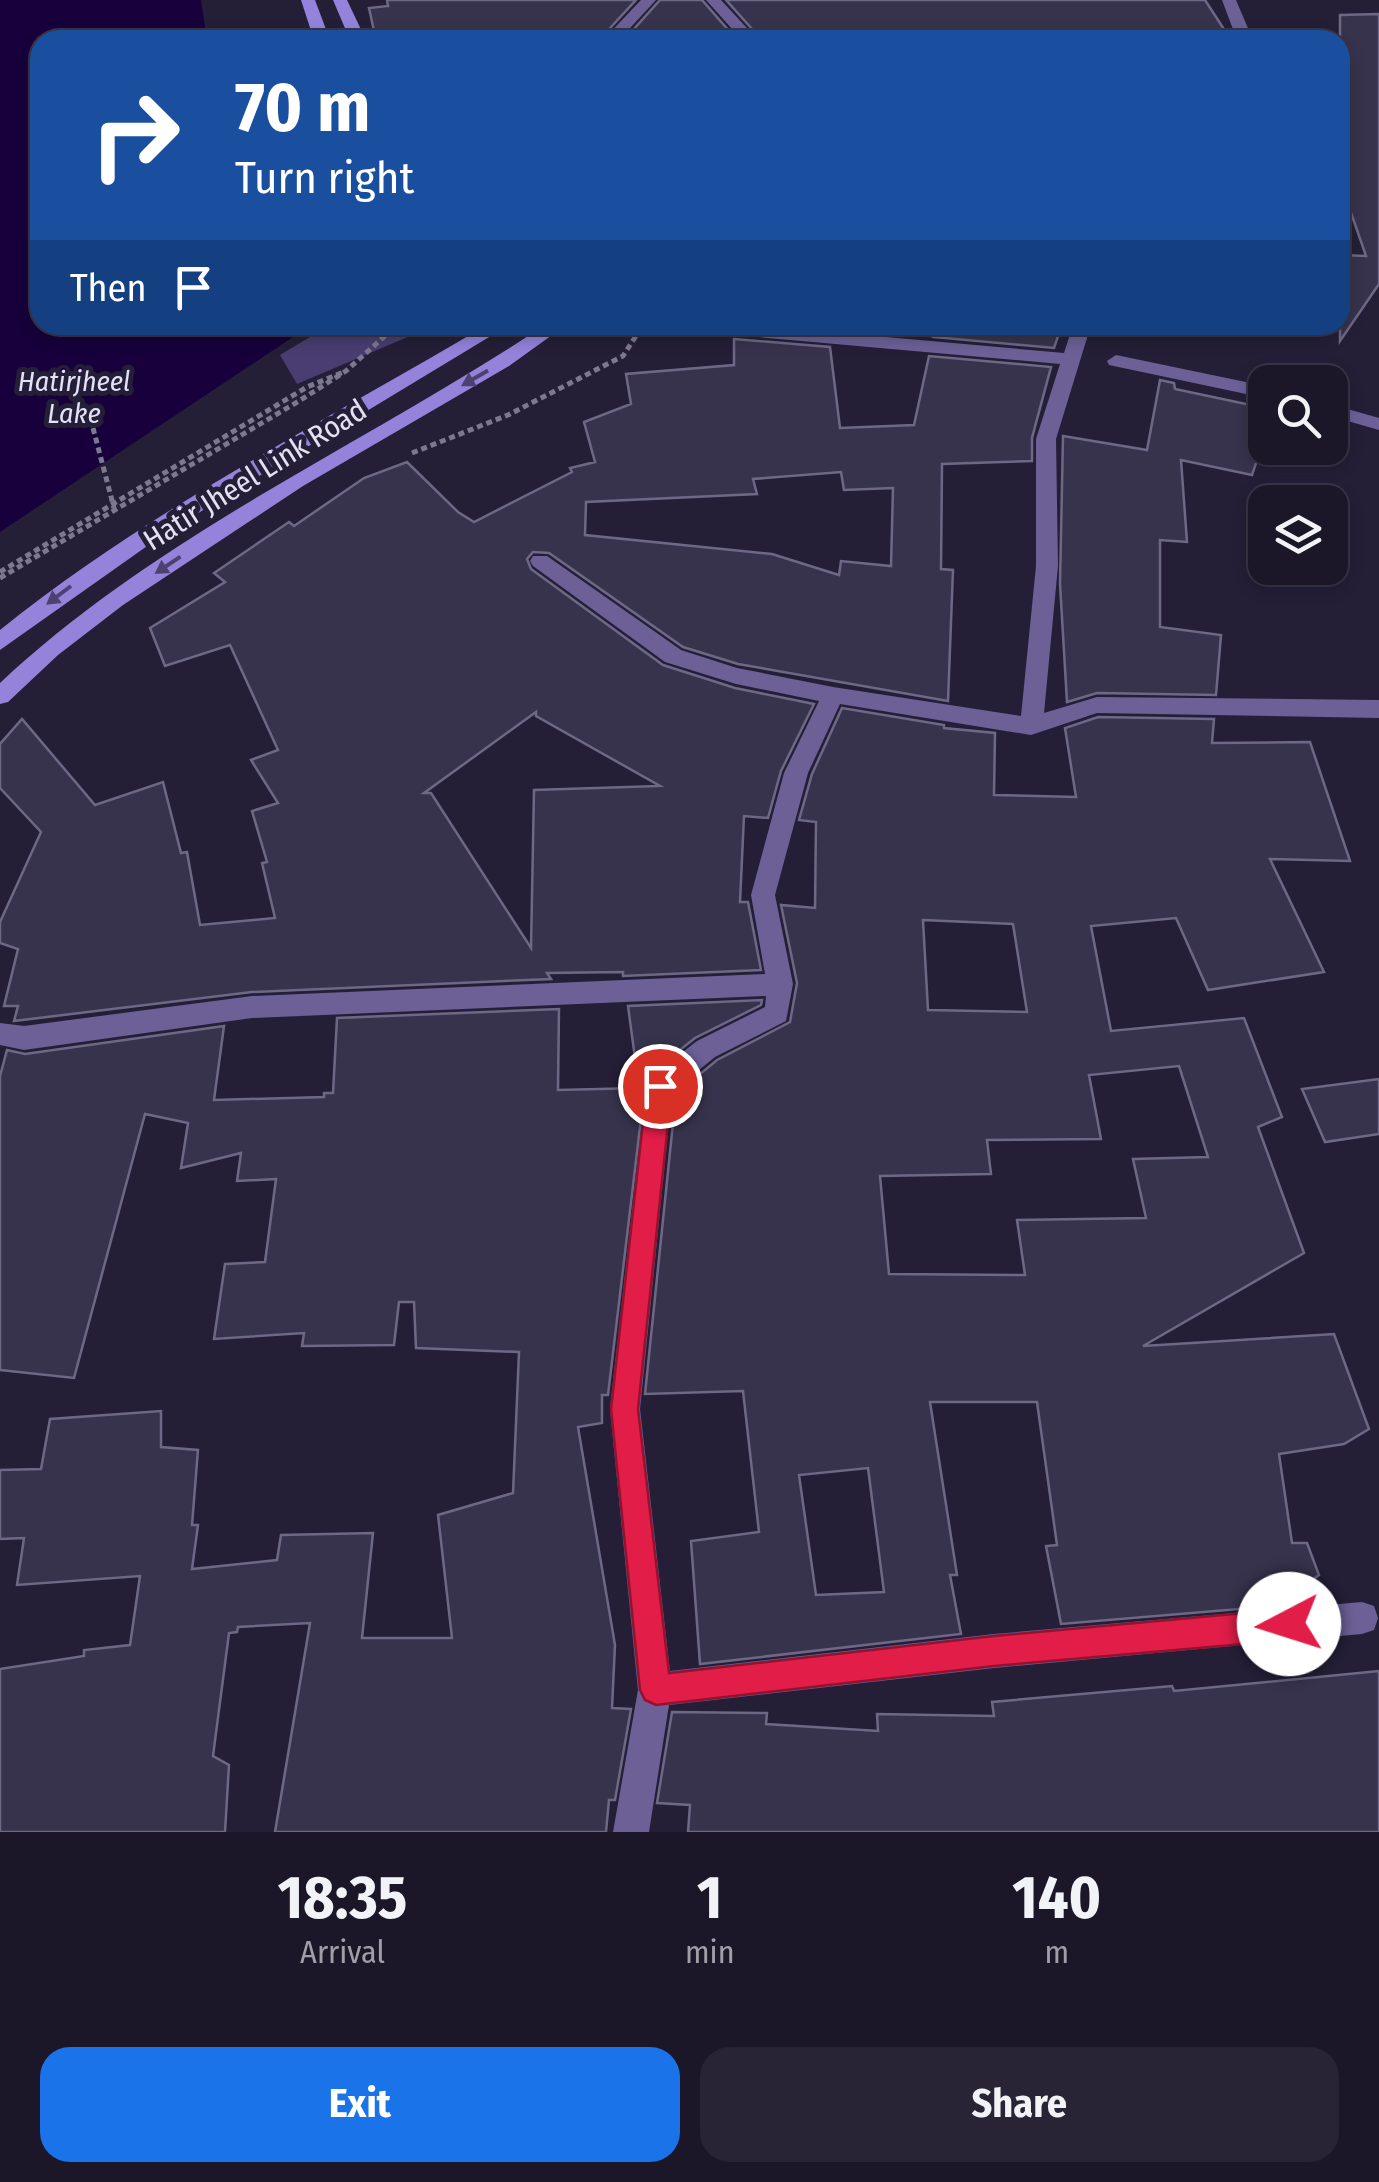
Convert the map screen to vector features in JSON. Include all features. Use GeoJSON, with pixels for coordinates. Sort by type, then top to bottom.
{"type":"FeatureCollection","features":[{"type":"Feature","properties":{"kind":"main road"},"geometry":{"type":"LineString","coordinates":[[308,0],[318,30]]}},
{"type":"Feature","properties":{"kind":"main road"},"geometry":{"type":"LineString","coordinates":[[340,0],[354,30]]}},
{"type":"Feature","properties":{"kind":"main road"},"geometry":{"type":"LineString","coordinates":[[0,642],[59,594],[160,527],[483,335]]}},
{"type":"Feature","properties":{"kind":"main road","name":"Hatir Jheel Link Road"},"geometry":{"type":"LineString","coordinates":[[0,696],[76,628],[175,560],[296,481],[542,335]]}},
{"type":"Feature","properties":{"kind":"street"},"geometry":{"type":"LineString","coordinates":[[620,30],[649,0]]}},
{"type":"Feature","properties":{"kind":"street"},"geometry":{"type":"LineString","coordinates":[[713,0],[741,30]]}},
{"type":"Feature","properties":{"kind":"street"},"geometry":{"type":"LineString","coordinates":[[1229,0],[1241,30]]}},
{"type":"Feature","properties":{"kind":"street"},"geometry":{"type":"LineString","coordinates":[[801,335],[1069,359]]}},
{"type":"Feature","properties":{"kind":"street"},"geometry":{"type":"LineString","coordinates":[[1031,726],[1047,566],[1046,438],[1078,335]]}},
{"type":"Feature","properties":{"kind":"street"},"geometry":{"type":"LineString","coordinates":[[1116,361],[1248,388]]}},
{"type":"Feature","properties":{"kind":"street"},"geometry":{"type":"LineString","coordinates":[[1348,415],[1379,424]]}},
{"type":"Feature","properties":{"kind":"street"},"geometry":{"type":"LineString","coordinates":[[540,561],[673,656],[736,676],[834,695],[1031,726],[1097,706],[1379,709]]}},
{"type":"Feature","properties":{"kind":"street"},"geometry":{"type":"LineString","coordinates":[[632,1832],[656,1690],[624,1409],[660,1086],[706,1050],[777,1013],[780,984],[763,895],[796,773],[834,695]]}},
{"type":"Feature","properties":{"kind":"street"},"geometry":{"type":"LineString","coordinates":[[0,1034],[24,1038],[252,1007],[780,984]]}},
{"type":"Feature","properties":{"kind":"street"},"geometry":{"type":"LineString","coordinates":[[656,1690],[994,1651],[1362,1618]]}},
{"type":"Feature","properties":{"kind":"path"},"geometry":{"type":"LineString","coordinates":[[0,575],[346,371],[387,335]]}},
{"type":"Feature","properties":{"kind":"path"},"geometry":{"type":"LineString","coordinates":[[397,458],[508,416],[623,356],[637,335]]}},
{"type":"Feature","properties":{"kind":"path"},"geometry":{"type":"LineString","coordinates":[[0,575],[307,387],[346,371]]}},
{"type":"Feature","properties":{"kind":"path"},"geometry":{"type":"LineString","coordinates":[[93,428],[114,508]]}},
{"type":"Feature","properties":{"kind":"shaded area"},"geometry":{"type":"Polygon","coordinates":[[[313,335],[412,335],[297,384],[280,355],[313,335]]]}},
{"type":"Feature","properties":{"kind":"water","name":"Hatirjheel Lake"},"geometry":{"type":"Polygon","coordinates":[[[0,0],[201,0],[206,30],[30,30],[30,335],[296,335],[0,532],[0,0]]]}},
{"type":"Feature","properties":{"kind":"building"},"geometry":{"type":"Polygon","coordinates":[[[387,0],[636,0],[608,30],[374,30],[369,8],[388,6],[387,0]]]}},
{"type":"Feature","properties":{"kind":"building"},"geometry":{"type":"Polygon","coordinates":[[[660,0],[702,0],[728,30],[633,30],[660,0]]]}},
{"type":"Feature","properties":{"kind":"building"},"geometry":{"type":"Polygon","coordinates":[[[726,0],[1205,0],[1224,30],[753,30],[726,0]]]}},
{"type":"Feature","properties":{"kind":"building"},"geometry":{"type":"Polygon","coordinates":[[[1379,14],[1379,284],[1350,326],[1350,255],[1366,256],[1350,210],[1350,30],[1340,30],[1340,15],[1379,14]]]}},
{"type":"Feature","properties":{"kind":"building"},"geometry":{"type":"Polygon","coordinates":[[[934,335],[1059,335],[1054,348],[934,335]]]}},
{"type":"Feature","properties":{"kind":"building"},"geometry":{"type":"Polygon","coordinates":[[[734,339],[830,347],[840,428],[914,425],[929,356],[1051,367],[1032,438],[1032,461],[942,464],[941,569],[953,570],[948,701],[738,664],[683,647],[549,553],[533,552],[527,559],[531,569],[663,665],[735,688],[814,704],[781,771],[768,818],[744,816],[740,902],[748,902],[761,970],[623,976],[623,972],[547,973],[551,979],[252,992],[14,1021],[18,1006],[4,1006],[18,949],[0,943],[0,922],[41,832],[0,788],[0,744],[22,719],[95,805],[163,782],[181,853],[187,852],[200,925],[275,918],[262,863],[267,862],[252,811],[278,803],[251,760],[278,750],[230,645],[165,666],[150,628],[225,582],[214,573],[289,522],[294,526],[364,478],[407,462],[458,512],[474,522],[572,472],[570,468],[595,462],[584,422],[631,404],[626,374],[734,365],[734,339]],[[841,472],[753,479],[757,494],[586,502],[585,535],[772,554],[839,575],[841,561],[891,566],[893,488],[844,490],[841,472]],[[536,712],[424,793],[431,793],[531,948],[534,790],[660,786],[536,716],[536,712]]]}},
{"type":"Feature","properties":{"kind":"building"},"geometry":{"type":"Polygon","coordinates":[[[1160,380],[1174,383],[1175,389],[1248,404],[1248,465],[1255,465],[1252,475],[1181,460],[1187,542],[1160,540],[1160,627],[1221,635],[1216,695],[1097,693],[1067,702],[1060,584],[1063,436],[1147,450],[1160,380]]]}},
{"type":"Feature","properties":{"kind":"building"},"geometry":{"type":"Polygon","coordinates":[[[842,708],[944,728],[995,733],[994,795],[1076,797],[1065,728],[1098,717],[1214,719],[1212,743],[1310,742],[1350,861],[1270,859],[1324,972],[1208,990],[1176,918],[1091,926],[1111,1031],[1244,1018],[1282,1117],[1258,1127],[1304,1253],[1143,1346],[1334,1334],[1369,1429],[1344,1444],[1279,1454],[1292,1543],[1307,1543],[1319,1575],[1276,1606],[1061,1624],[1046,1546],[1057,1545],[1037,1402],[930,1402],[957,1575],[950,1575],[961,1634],[700,1664],[691,1541],[759,1532],[743,1391],[645,1394],[676,1094],[717,1060],[790,1022],[797,983],[781,905],[815,908],[816,822],[799,820],[812,774],[842,708]],[[923,920],[928,1010],[1027,1012],[1013,924],[923,920]],[[1179,1066],[1089,1075],[1101,1139],[987,1140],[991,1174],[880,1176],[889,1274],[1025,1275],[1017,1220],[1146,1218],[1133,1159],[1208,1157],[1179,1066]],[[868,1468],[799,1475],[816,1595],[884,1592],[868,1468]]]}},
{"type":"Feature","properties":{"kind":"building"},"geometry":{"type":"Polygon","coordinates":[[[762,1000],[761,1005],[695,1038],[646,1077],[608,1395],[602,1395],[602,1423],[578,1427],[615,1645],[612,1708],[631,1709],[615,1800],[609,1800],[606,1832],[275,1832],[310,1623],[238,1627],[237,1632],[229,1633],[213,1756],[229,1765],[225,1832],[0,1832],[0,1669],[84,1656],[84,1650],[130,1645],[140,1576],[17,1585],[24,1538],[0,1539],[0,1470],[41,1469],[50,1419],[161,1411],[161,1447],[198,1450],[192,1525],[198,1525],[192,1569],[277,1560],[281,1535],[373,1533],[362,1638],[452,1638],[438,1515],[513,1493],[519,1352],[416,1348],[414,1302],[399,1302],[394,1345],[302,1346],[304,1333],[214,1339],[225,1264],[265,1262],[276,1179],[237,1181],[241,1153],[181,1168],[188,1123],[145,1114],[74,1378],[0,1370],[0,1076],[7,1050],[25,1054],[224,1026],[214,1100],[324,1097],[324,1093],[333,1093],[337,1018],[559,1009],[558,1090],[639,1088],[628,1006],[762,1000]]]}},
{"type":"Feature","properties":{"kind":"building"},"geometry":{"type":"Polygon","coordinates":[[[1379,1079],[1379,1134],[1325,1142],[1302,1089],[1379,1079]]]}},
{"type":"Feature","properties":{"kind":"building"},"geometry":{"type":"Polygon","coordinates":[[[1379,1671],[1379,1832],[688,1832],[690,1805],[657,1803],[672,1712],[767,1713],[766,1724],[878,1731],[877,1714],[994,1716],[992,1702],[1172,1686],[1174,1691],[1379,1671]]]}},
{"type":"Feature","properties":{"kind":"route"},"geometry":{"type":"LineString","coordinates":[[660,1086],[624,1409],[656,1690],[994,1651],[1289,1624]]}}]}
